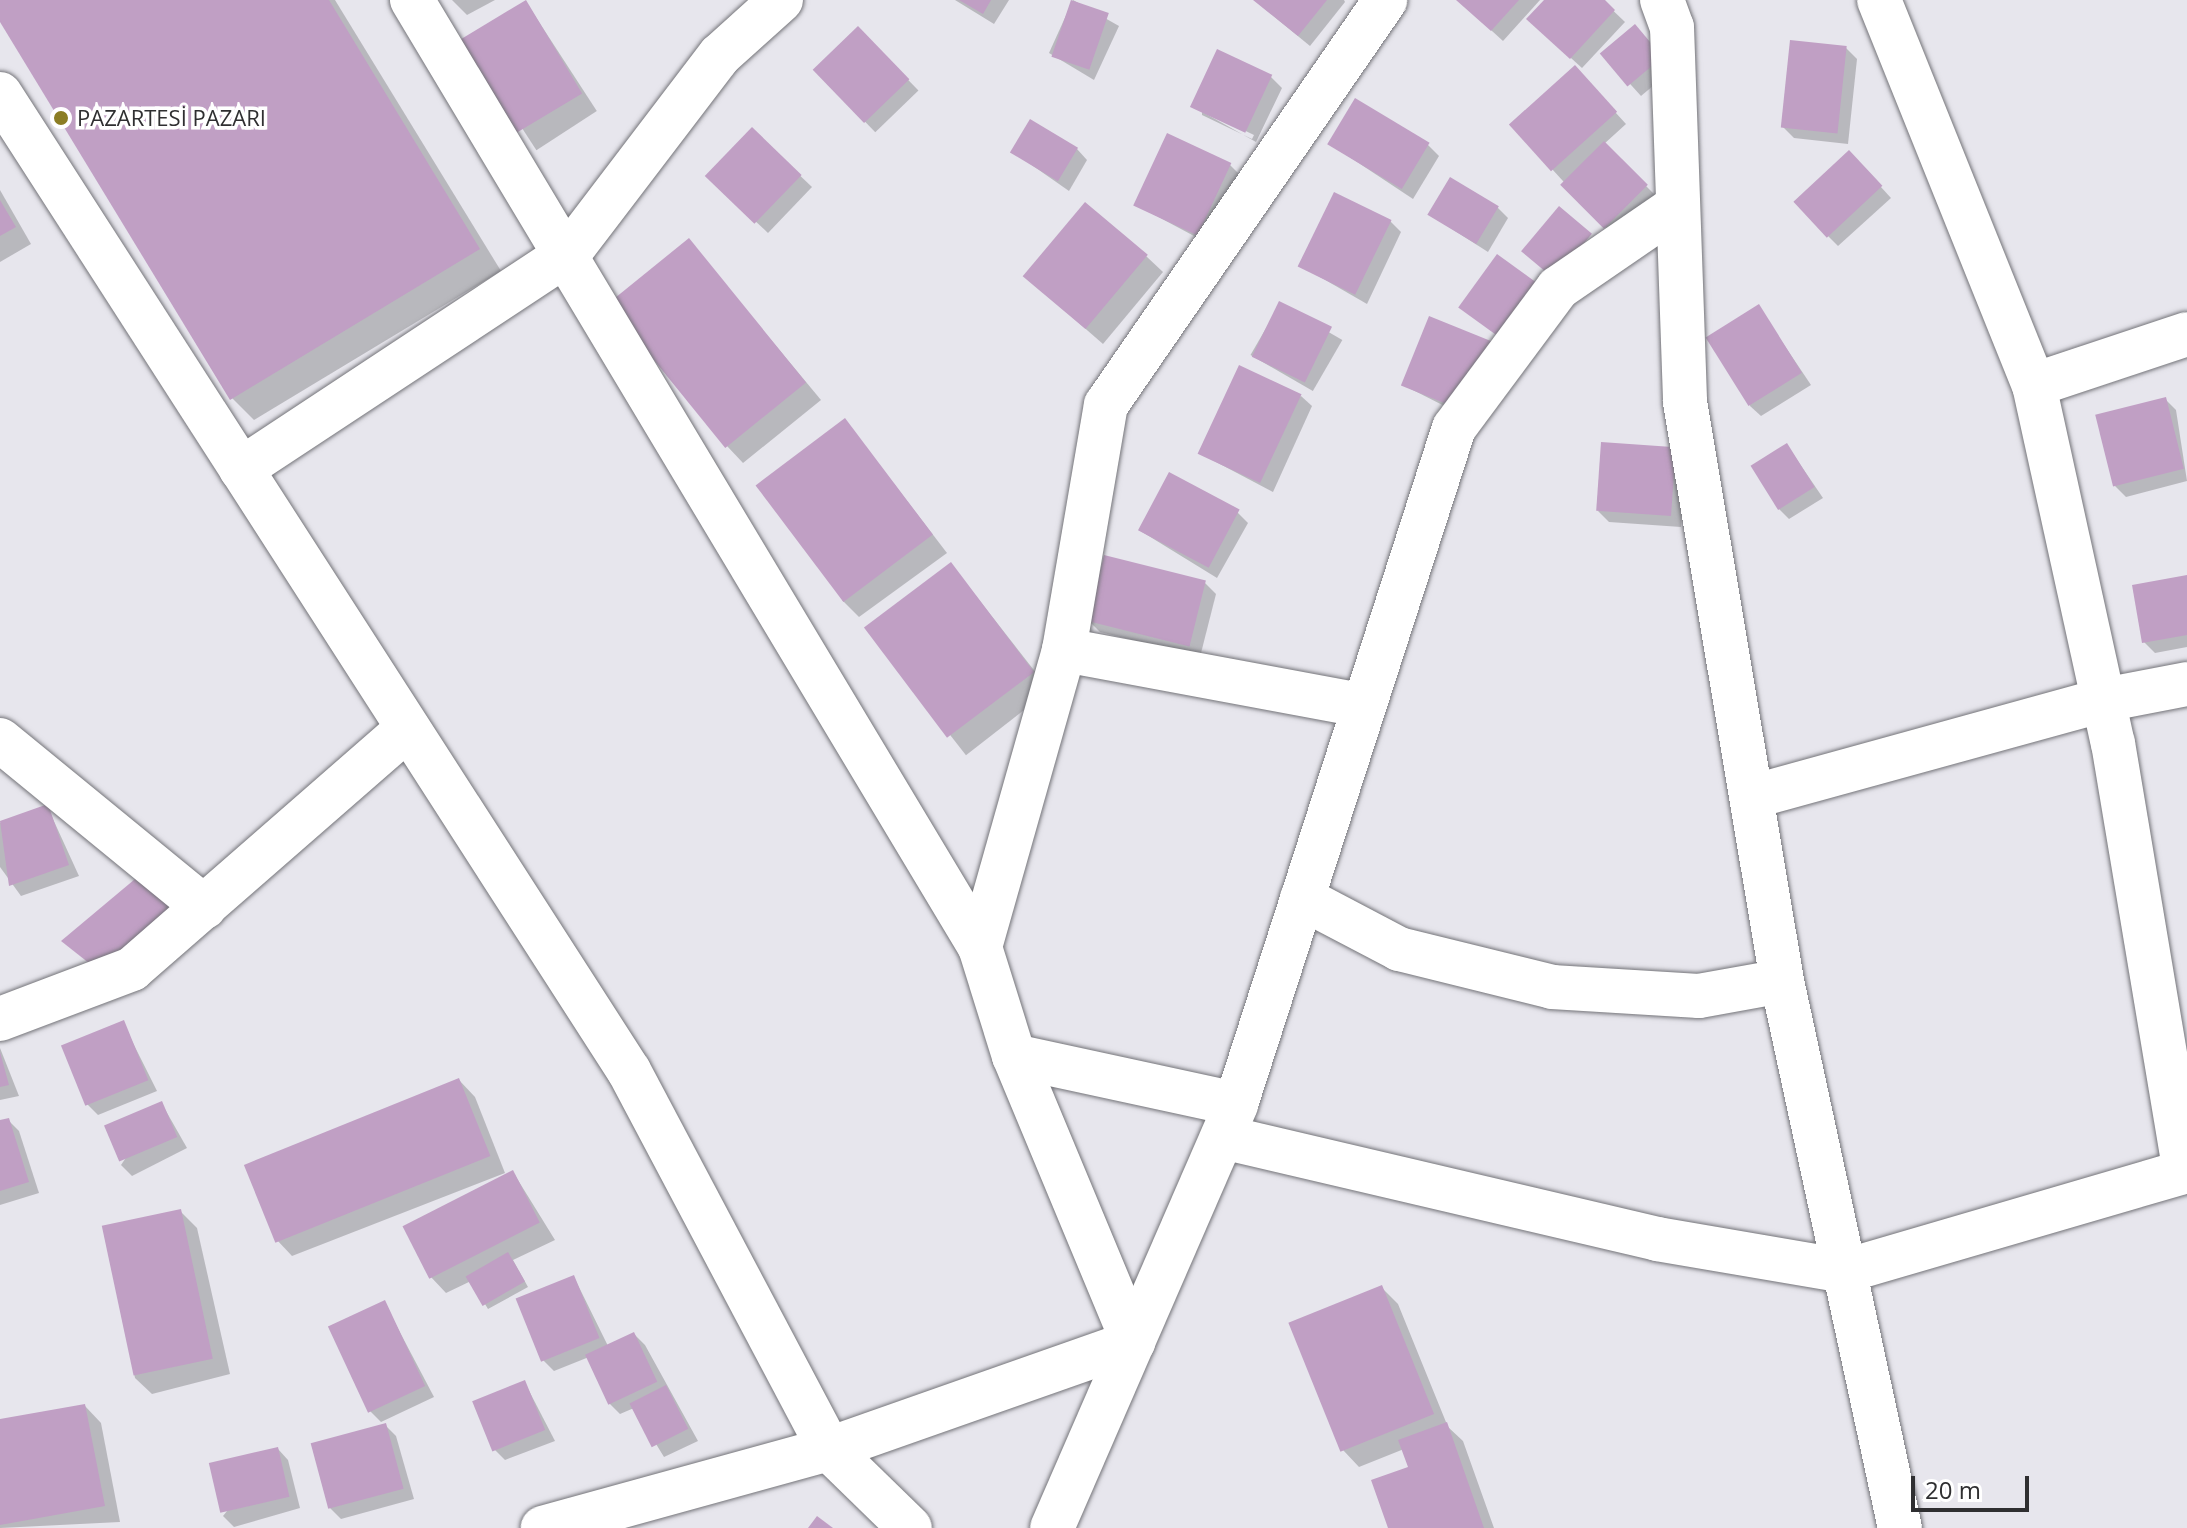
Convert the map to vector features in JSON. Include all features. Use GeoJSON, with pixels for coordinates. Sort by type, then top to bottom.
{"type":"FeatureCollection","features":[{"type":"Feature","properties":{"kind":"street"},"geometry":{"type":"LineString","coordinates":[[412,0],[569,253],[980,947],[1014,1056],[1133,1342]]}},
{"type":"Feature","properties":{"kind":"street"},"geometry":{"type":"LineString","coordinates":[[241,469],[569,253],[720,55],[781,0]]}},
{"type":"Feature","properties":{"kind":"street"},"geometry":{"type":"LineString","coordinates":[[980,947],[1064,650],[1106,405],[1385,0]]}},
{"type":"Feature","properties":{"kind":"street"},"geometry":{"type":"LineString","coordinates":[[1662,0],[1672,27],[1685,402],[1755,796],[1782,981],[1900,1528]]}},
{"type":"Feature","properties":{"kind":"street"},"geometry":{"type":"LineString","coordinates":[[1014,1056],[1230,1121],[1657,1239],[1845,1271],[2186,1172],[2104,700],[2034,385],[1879,0]]}},
{"type":"Feature","properties":{"kind":"street"},"geometry":{"type":"LineString","coordinates":[[0,94],[629,1071],[829,1449],[910,1528]]}},
{"type":"Feature","properties":{"kind":"street"},"geometry":{"type":"LineString","coordinates":[[1052,1528],[1230,1121],[1361,705],[1454,428],[1558,288],[1676,207]]}},
{"type":"Feature","properties":{"kind":"street"},"geometry":{"type":"LineString","coordinates":[[2034,385],[2187,334]]}},
{"type":"Feature","properties":{"kind":"street"},"geometry":{"type":"LineString","coordinates":[[1064,650],[1361,705]]}},
{"type":"Feature","properties":{"kind":"street"},"geometry":{"type":"LineString","coordinates":[[1755,796],[2104,700],[2187,684]]}},
{"type":"Feature","properties":{"kind":"street"},"geometry":{"type":"LineString","coordinates":[[0,1019],[132,969],[408,728]]}},
{"type":"Feature","properties":{"kind":"street"},"geometry":{"type":"LineString","coordinates":[[0,740],[204,907]]}},
{"type":"Feature","properties":{"kind":"street"},"geometry":{"type":"LineString","coordinates":[[1302,898],[1399,949],[1552,987],[1699,996],[1782,981]]}},
{"type":"Feature","properties":{"kind":"street"},"geometry":{"type":"LineString","coordinates":[[558,1527],[829,1449],[1133,1342]]}},
{"type":"Feature","properties":{"kind":"building"},"geometry":{"type":"Polygon","coordinates":[[[0,0],[329,0],[480,249],[230,400],[0,22],[0,0]]]}},
{"type":"Feature","properties":{"kind":"building"},"geometry":{"type":"Polygon","coordinates":[[[526,0],[582,93],[517,133],[461,39],[526,0]]]}},
{"type":"Feature","properties":{"kind":"building"},"geometry":{"type":"Polygon","coordinates":[[[959,0],[991,0],[983,14],[959,0]]]}},
{"type":"Feature","properties":{"kind":"building"},"geometry":{"type":"Polygon","coordinates":[[[1071,0],[1109,13],[1089,70],[1051,57],[1071,0]]]}},
{"type":"Feature","properties":{"kind":"building"},"geometry":{"type":"Polygon","coordinates":[[[1253,0],[1327,0],[1298,36],[1253,0]]]}},
{"type":"Feature","properties":{"kind":"building"},"geometry":{"type":"Polygon","coordinates":[[[1456,0],[1519,0],[1491,31],[1456,0]]]}},
{"type":"Feature","properties":{"kind":"building"},"geometry":{"type":"Polygon","coordinates":[[[1544,0],[1605,0],[1615,10],[1570,59],[1526,19],[1544,0]]]}},
{"type":"Feature","properties":{"kind":"building"},"geometry":{"type":"Polygon","coordinates":[[[1635,24],[1663,57],[1627,87],[1600,54],[1635,24]]]}},
{"type":"Feature","properties":{"kind":"building"},"geometry":{"type":"Polygon","coordinates":[[[858,26],[909,79],[864,123],[813,70],[858,26]]]}},
{"type":"Feature","properties":{"kind":"building"},"geometry":{"type":"Polygon","coordinates":[[[1790,40],[1847,46],[1837,133],[1781,128],[1790,40]]]}},
{"type":"Feature","properties":{"kind":"building"},"geometry":{"type":"Polygon","coordinates":[[[1217,49],[1272,75],[1245,133],[1190,107],[1217,49]]]}},
{"type":"Feature","properties":{"kind":"building"},"geometry":{"type":"Polygon","coordinates":[[[1575,65],[1617,112],[1551,171],[1509,125],[1575,65]]]}},
{"type":"Feature","properties":{"kind":"building"},"geometry":{"type":"Polygon","coordinates":[[[1355,98],[1430,143],[1402,189],[1327,144],[1355,98]]]}},
{"type":"Feature","properties":{"kind":"building"},"geometry":{"type":"Polygon","coordinates":[[[1030,119],[1078,148],[1058,181],[1010,152],[1030,119]]]}},
{"type":"Feature","properties":{"kind":"building"},"geometry":{"type":"Polygon","coordinates":[[[752,127],[802,175],[754,224],[705,176],[752,127]]]}},
{"type":"Feature","properties":{"kind":"building"},"geometry":{"type":"Polygon","coordinates":[[[1167,133],[1231,163],[1198,236],[1133,206],[1167,133]]]}},
{"type":"Feature","properties":{"kind":"building"},"geometry":{"type":"Polygon","coordinates":[[[1604,141],[1648,185],[1604,229],[1560,185],[1604,141]]]}},
{"type":"Feature","properties":{"kind":"building"},"geometry":{"type":"Polygon","coordinates":[[[1849,150],[1882,186],[1827,238],[1793,202],[1849,150]]]}},
{"type":"Feature","properties":{"kind":"building"},"geometry":{"type":"Polygon","coordinates":[[[1450,177],[1499,206],[1476,244],[1427,215],[1450,177]]]}},
{"type":"Feature","properties":{"kind":"building"},"geometry":{"type":"Polygon","coordinates":[[[1334,192],[1392,220],[1355,295],[1298,267],[1334,192]]]}},
{"type":"Feature","properties":{"kind":"building"},"geometry":{"type":"Polygon","coordinates":[[[0,200],[16,227],[0,236],[0,200]]]}},
{"type":"Feature","properties":{"kind":"building"},"geometry":{"type":"Polygon","coordinates":[[[1085,202],[1148,255],[1085,329],[1023,276],[1085,202]]]}},
{"type":"Feature","properties":{"kind":"building"},"geometry":{"type":"Polygon","coordinates":[[[1559,206],[1592,234],[1554,279],[1521,251],[1559,206]]]}},
{"type":"Feature","properties":{"kind":"building"},"geometry":{"type":"Polygon","coordinates":[[[689,238],[806,383],[725,448],[608,303],[689,238]]]}},
{"type":"Feature","properties":{"kind":"building"},"geometry":{"type":"Polygon","coordinates":[[[1497,254],[1545,289],[1506,342],[1458,307],[1497,254]]]}},
{"type":"Feature","properties":{"kind":"building"},"geometry":{"type":"Polygon","coordinates":[[[1279,301],[1332,327],[1305,383],[1252,357],[1279,301]]]}},
{"type":"Feature","properties":{"kind":"building"},"geometry":{"type":"Polygon","coordinates":[[[1759,304],[1802,373],[1748,406],[1706,337],[1759,304]]]}},
{"type":"Feature","properties":{"kind":"building"},"geometry":{"type":"Polygon","coordinates":[[[1429,316],[1492,341],[1464,411],[1401,386],[1429,316]]]}},
{"type":"Feature","properties":{"kind":"building"},"geometry":{"type":"Polygon","coordinates":[[[1239,365],[1302,394],[1260,483],[1198,454],[1239,365]]]}},
{"type":"Feature","properties":{"kind":"building"},"geometry":{"type":"Polygon","coordinates":[[[2166,397],[2184,469],[2113,486],[2095,415],[2166,397]]]}},
{"type":"Feature","properties":{"kind":"building"},"geometry":{"type":"Polygon","coordinates":[[[845,418],[933,535],[843,602],[756,485],[845,418]]]}},
{"type":"Feature","properties":{"kind":"building"},"geometry":{"type":"Polygon","coordinates":[[[1601,442],[1676,447],[1671,516],[1596,511],[1601,442]]]}},
{"type":"Feature","properties":{"kind":"building"},"geometry":{"type":"Polygon","coordinates":[[[1787,443],[1815,487],[1778,510],[1751,466],[1787,443]]]}},
{"type":"Feature","properties":{"kind":"building"},"geometry":{"type":"Polygon","coordinates":[[[1169,472],[1240,510],[1209,568],[1138,530],[1169,472]]]}},
{"type":"Feature","properties":{"kind":"building"},"geometry":{"type":"Polygon","coordinates":[[[1104,555],[1206,580],[1189,646],[1088,621],[1104,555]]]}},
{"type":"Feature","properties":{"kind":"building"},"geometry":{"type":"Polygon","coordinates":[[[951,562],[1034,672],[947,738],[864,628],[951,562]]]}},
{"type":"Feature","properties":{"kind":"building"},"geometry":{"type":"Polygon","coordinates":[[[2187,575],[2187,635],[2142,643],[2132,585],[2187,575]]]}},
{"type":"Feature","properties":{"kind":"building"},"geometry":{"type":"Polygon","coordinates":[[[48,804],[69,865],[9,886],[0,821],[48,804]]]}},
{"type":"Feature","properties":{"kind":"building"},"geometry":{"type":"Polygon","coordinates":[[[141,874],[174,913],[99,971],[61,941],[141,874]]]}},
{"type":"Feature","properties":{"kind":"building"},"geometry":{"type":"Polygon","coordinates":[[[124,1020],[148,1080],[85,1106],[61,1045],[124,1020]]]}},
{"type":"Feature","properties":{"kind":"building"},"geometry":{"type":"Polygon","coordinates":[[[0,1052],[9,1085],[0,1087],[0,1052]]]}},
{"type":"Feature","properties":{"kind":"building"},"geometry":{"type":"Polygon","coordinates":[[[459,1078],[490,1156],[275,1243],[244,1165],[459,1078]]]}},
{"type":"Feature","properties":{"kind":"building"},"geometry":{"type":"Polygon","coordinates":[[[162,1101],[177,1137],[119,1162],[104,1126],[162,1101]]]}},
{"type":"Feature","properties":{"kind":"building"},"geometry":{"type":"Polygon","coordinates":[[[9,1118],[29,1182],[0,1191],[0,1120],[9,1118]]]}},
{"type":"Feature","properties":{"kind":"building"},"geometry":{"type":"Polygon","coordinates":[[[513,1170],[540,1223],[429,1279],[403,1226],[513,1170]]]}},
{"type":"Feature","properties":{"kind":"building"},"geometry":{"type":"Polygon","coordinates":[[[181,1209],[213,1359],[134,1375],[102,1226],[181,1209]]]}},
{"type":"Feature","properties":{"kind":"building"},"geometry":{"type":"Polygon","coordinates":[[[508,1252],[525,1281],[483,1306],[466,1276],[508,1252]]]}},
{"type":"Feature","properties":{"kind":"building"},"geometry":{"type":"Polygon","coordinates":[[[574,1275],[599,1338],[541,1362],[516,1299],[574,1275]]]}},
{"type":"Feature","properties":{"kind":"building"},"geometry":{"type":"Polygon","coordinates":[[[1382,1285],[1434,1414],[1340,1452],[1288,1323],[1382,1285]]]}},
{"type":"Feature","properties":{"kind":"building"},"geometry":{"type":"Polygon","coordinates":[[[385,1300],[425,1386],[368,1413],[328,1327],[385,1300]]]}},
{"type":"Feature","properties":{"kind":"building"},"geometry":{"type":"Polygon","coordinates":[[[634,1332],[657,1382],[608,1405],[585,1355],[634,1332]]]}},
{"type":"Feature","properties":{"kind":"building"},"geometry":{"type":"Polygon","coordinates":[[[525,1380],[545,1430],[492,1451],[472,1401],[525,1380]]]}},
{"type":"Feature","properties":{"kind":"building"},"geometry":{"type":"Polygon","coordinates":[[[666,1385],[688,1429],[652,1447],[629,1404],[666,1385]]]}},
{"type":"Feature","properties":{"kind":"building"},"geometry":{"type":"Polygon","coordinates":[[[85,1404],[105,1506],[0,1525],[0,1419],[85,1404]]]}},
{"type":"Feature","properties":{"kind":"building"},"geometry":{"type":"Polygon","coordinates":[[[1447,1422],[1484,1528],[1388,1528],[1371,1480],[1408,1467],[1398,1440],[1447,1422]]]}},
{"type":"Feature","properties":{"kind":"building"},"geometry":{"type":"Polygon","coordinates":[[[386,1423],[404,1489],[328,1509],[311,1443],[386,1423]]]}},
{"type":"Feature","properties":{"kind":"building"},"geometry":{"type":"Polygon","coordinates":[[[278,1447],[289,1497],[220,1513],[209,1463],[278,1447]]]}},
{"type":"Feature","properties":{"kind":"building"},"geometry":{"type":"Polygon","coordinates":[[[817,1516],[833,1528],[808,1528],[817,1516]]]}},
{"type":"Feature","properties":{"kind":"place","name":"PAZARTESİ PAZARI"},"geometry":{"type":"Point","coordinates":[61,118]}}]}
